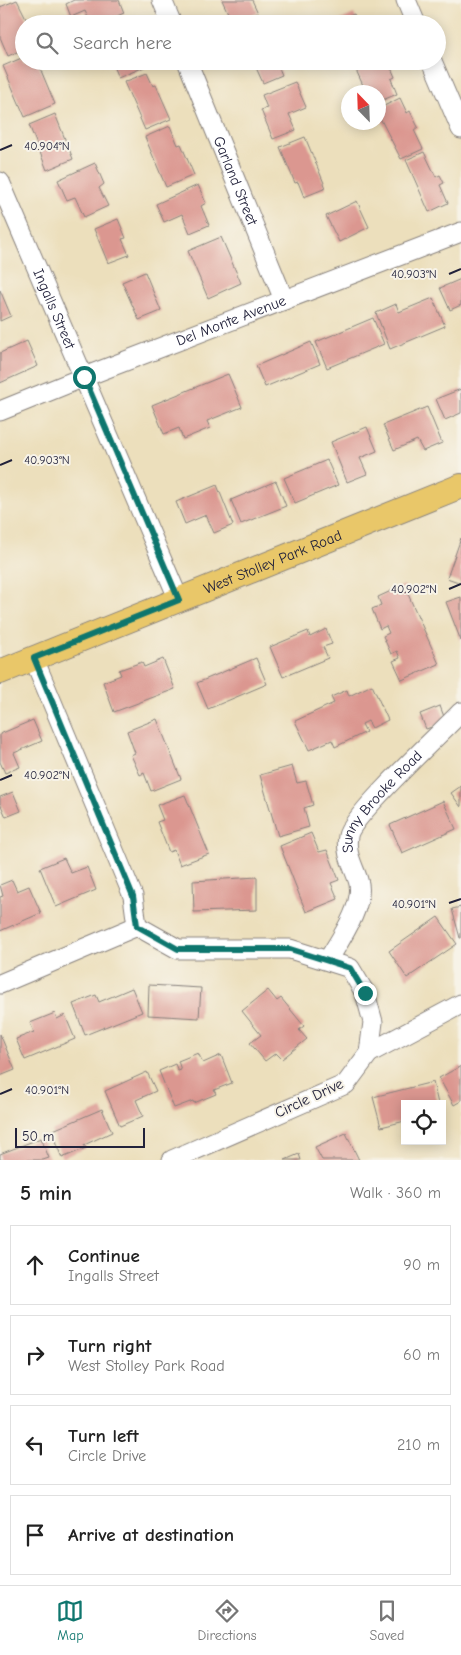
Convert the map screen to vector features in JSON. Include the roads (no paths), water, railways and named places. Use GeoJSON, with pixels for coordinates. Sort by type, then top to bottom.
{"type":"FeatureCollection","features":[{"type":"Feature","properties":{"kind":"main road","name":"West Stolley Park Road"},"geometry":{"type":"LineString","coordinates":[[0,672],[461,486]]}},
{"type":"Feature","properties":{"kind":"street"},"geometry":{"type":"LineString","coordinates":[[162,0],[168,15]]}},
{"type":"Feature","properties":{"kind":"street"},"geometry":{"type":"LineString","coordinates":[[406,0],[412,15]]}},
{"type":"Feature","properties":{"kind":"street","name":"Garland Street"},"geometry":{"type":"LineString","coordinates":[[191,70],[284,300]]}},
{"type":"Feature","properties":{"kind":"street"},"geometry":{"type":"LineString","coordinates":[[436,70],[461,129]]}},
{"type":"Feature","properties":{"kind":"street","name":"Ingalls Street"},"geometry":{"type":"LineString","coordinates":[[0,182],[179,600]]}},
{"type":"Feature","properties":{"kind":"street","name":"Del Monte Avenue"},"geometry":{"type":"LineString","coordinates":[[0,411],[461,232]]}},
{"type":"Feature","properties":{"kind":"street"},"geometry":{"type":"LineString","coordinates":[[0,984],[137,926],[133,896],[34,658]]}},
{"type":"Feature","properties":{"kind":"street","name":"Sunny Brooke Road"},"geometry":{"type":"LineString","coordinates":[[328,960],[357,908],[359,882],[348,855],[348,834],[366,807],[461,712]]}},
{"type":"Feature","properties":{"kind":"street","name":"Circle Drive"},"geometry":{"type":"LineString","coordinates":[[137,926],[178,949],[290,949],[350,968],[365,993],[373,1022],[369,1053],[346,1084],[172,1160]]}},
{"type":"Feature","properties":{"kind":"street"},"geometry":{"type":"LineString","coordinates":[[369,1053],[461,1004]]}}]}
